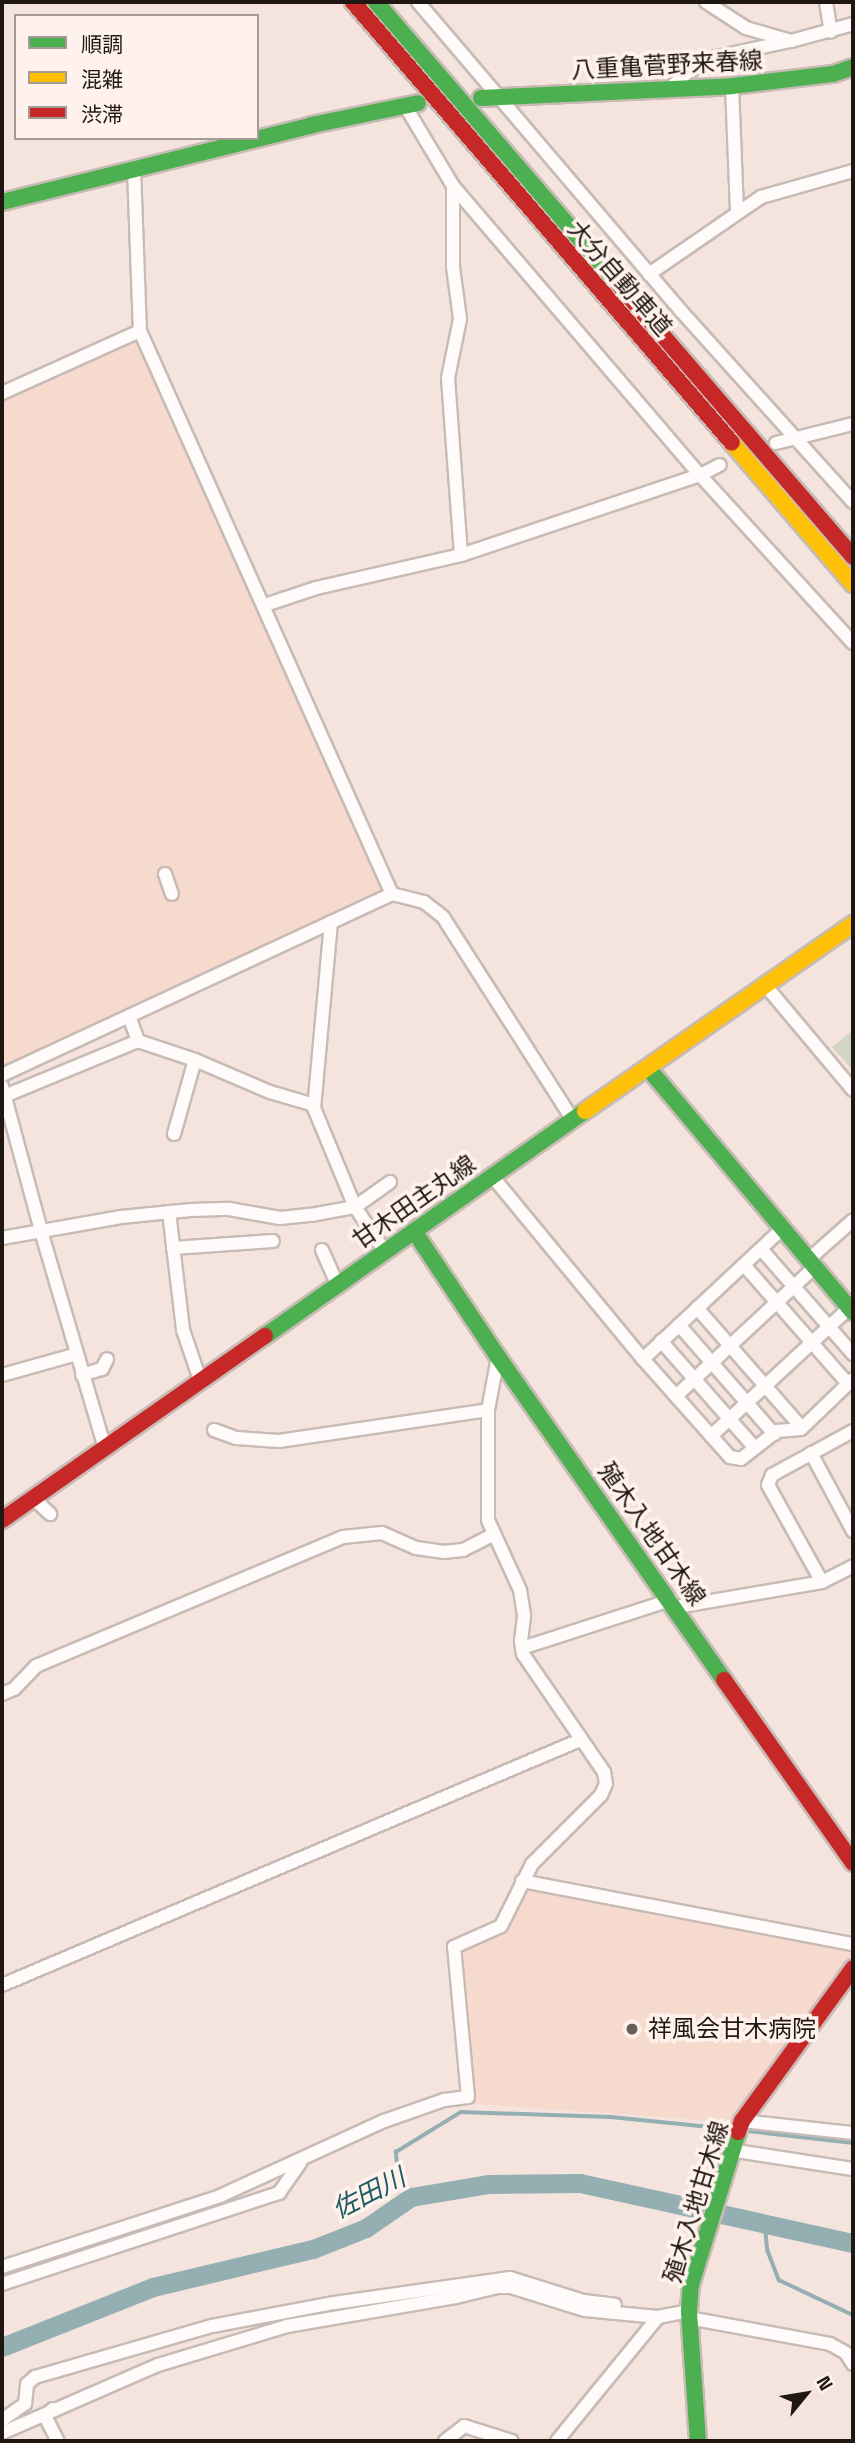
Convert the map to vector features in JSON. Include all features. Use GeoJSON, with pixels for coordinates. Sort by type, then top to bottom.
{"type":"FeatureCollection","features":[{"type":"Feature","properties":{"kind":"main road","name":"大分自動車道"},"geometry":{"type":"LineString","coordinates":[[353,2],[853,584]]}},
{"type":"Feature","properties":{"kind":"main road","name":"大分自動車道"},"geometry":{"type":"LineString","coordinates":[[376,2],[853,557]]}},
{"type":"Feature","properties":{"kind":"main road","name":"八重亀菅野来春線"},"geometry":{"type":"LineString","coordinates":[[481,98],[732,86],[833,74],[853,67]]}},
{"type":"Feature","properties":{"kind":"main road"},"geometry":{"type":"LineString","coordinates":[[259,139],[411,103]]}},
{"type":"Feature","properties":{"kind":"main road"},"geometry":{"type":"LineString","coordinates":[[2,202],[256,140]]}},
{"type":"Feature","properties":{"kind":"main road","name":"甘木田主丸線"},"geometry":{"type":"LineString","coordinates":[[3,1517],[201,1383],[337,1283],[853,924]]}},
{"type":"Feature","properties":{"kind":"main road"},"geometry":{"type":"LineString","coordinates":[[648,1068],[851,1310]]}},
{"type":"Feature","properties":{"kind":"main road","name":"殖木入地甘木線"},"geometry":{"type":"LineString","coordinates":[[414,1231],[498,1357],[674,1604],[853,1863]]}},
{"type":"Feature","properties":{"kind":"main road","name":"殖木入地甘木線"},"geometry":{"type":"LineString","coordinates":[[698,2441],[689,2315],[695,2271],[729,2155],[743,2121],[853,1968]]}},
{"type":"Feature","properties":{"kind":"street"},"geometry":{"type":"LineString","coordinates":[[418,2],[649,274],[797,436],[853,502]]}},
{"type":"Feature","properties":{"kind":"street"},"geometry":{"type":"LineString","coordinates":[[706,2],[746,29],[791,41]]}},
{"type":"Feature","properties":{"kind":"street"},"geometry":{"type":"LineString","coordinates":[[826,2],[831,32]]}},
{"type":"Feature","properties":{"kind":"street"},"geometry":{"type":"LineString","coordinates":[[669,89],[688,72],[716,57],[831,32],[853,24]]}},
{"type":"Feature","properties":{"kind":"street"},"geometry":{"type":"LineString","coordinates":[[732,86],[737,212]]}},
{"type":"Feature","properties":{"kind":"street"},"geometry":{"type":"LineString","coordinates":[[411,103],[453,186],[700,475],[853,643]]}},
{"type":"Feature","properties":{"kind":"street"},"geometry":{"type":"LineString","coordinates":[[134,169],[140,331],[392,894]]}},
{"type":"Feature","properties":{"kind":"street"},"geometry":{"type":"LineString","coordinates":[[649,274],[761,197],[853,171]]}},
{"type":"Feature","properties":{"kind":"street"},"geometry":{"type":"LineString","coordinates":[[453,186],[453,267],[460,319],[448,377],[461,555]]}},
{"type":"Feature","properties":{"kind":"street"},"geometry":{"type":"LineString","coordinates":[[2,393],[140,331]]}},
{"type":"Feature","properties":{"kind":"street"},"geometry":{"type":"LineString","coordinates":[[776,443],[853,424]]}},
{"type":"Feature","properties":{"kind":"street"},"geometry":{"type":"LineString","coordinates":[[265,606],[316,588],[461,555],[700,475],[720,465]]}},
{"type":"Feature","properties":{"kind":"street"},"geometry":{"type":"LineString","coordinates":[[165,874],[173,894]]}},
{"type":"Feature","properties":{"kind":"street"},"geometry":{"type":"LineString","coordinates":[[2,1075],[392,894],[424,902],[443,917],[573,1120]]}},
{"type":"Feature","properties":{"kind":"street"},"geometry":{"type":"LineString","coordinates":[[331,922],[314,1105],[355,1207],[384,1251]]}},
{"type":"Feature","properties":{"kind":"street"},"geometry":{"type":"LineString","coordinates":[[765,985],[853,1090]]}},
{"type":"Feature","properties":{"kind":"street"},"geometry":{"type":"LineString","coordinates":[[129,1016],[138,1041]]}},
{"type":"Feature","properties":{"kind":"street"},"geometry":{"type":"LineString","coordinates":[[105,1448],[40,1231],[3,1093],[59,1074],[138,1041],[195,1060],[270,1092],[314,1105]]}},
{"type":"Feature","properties":{"kind":"street"},"geometry":{"type":"LineString","coordinates":[[49,1053],[59,1074]]}},
{"type":"Feature","properties":{"kind":"street"},"geometry":{"type":"LineString","coordinates":[[174,1134],[195,1060]]}},
{"type":"Feature","properties":{"kind":"street"},"geometry":{"type":"LineString","coordinates":[[492,1176],[643,1359],[735,1459],[774,1434],[802,1428],[851,1382],[812,1343],[744,1265]]}},
{"type":"Feature","properties":{"kind":"street"},"geometry":{"type":"LineString","coordinates":[[2,1238],[169,1212],[229,1209],[280,1218],[355,1207],[390,1182]]}},
{"type":"Feature","properties":{"kind":"street"},"geometry":{"type":"LineString","coordinates":[[169,1212],[183,1330],[201,1383]]}},
{"type":"Feature","properties":{"kind":"street"},"geometry":{"type":"LineString","coordinates":[[676,1396],[794,1286],[853,1220]]}},
{"type":"Feature","properties":{"kind":"street"},"geometry":{"type":"LineString","coordinates":[[643,1359],[782,1229]]}},
{"type":"Feature","properties":{"kind":"street"},"geometry":{"type":"LineString","coordinates":[[173,1248],[273,1241]]}},
{"type":"Feature","properties":{"kind":"street"},"geometry":{"type":"LineString","coordinates":[[761,1249],[853,1354]]}},
{"type":"Feature","properties":{"kind":"street"},"geometry":{"type":"LineString","coordinates":[[322,1250],[337,1283]]}},
{"type":"Feature","properties":{"kind":"street"},"geometry":{"type":"LineString","coordinates":[[697,1308],[802,1428]]}},
{"type":"Feature","properties":{"kind":"street"},"geometry":{"type":"LineString","coordinates":[[711,1436],[851,1310]]}},
{"type":"Feature","properties":{"kind":"street"},"geometry":{"type":"LineString","coordinates":[[679,1325],[774,1434]]}},
{"type":"Feature","properties":{"kind":"street"},"geometry":{"type":"LineString","coordinates":[[661,1341],[755,1448]]}},
{"type":"Feature","properties":{"kind":"street"},"geometry":{"type":"LineString","coordinates":[[2,1375],[77,1354]]}},
{"type":"Feature","properties":{"kind":"street"},"geometry":{"type":"LineString","coordinates":[[2,2267],[220,2196],[384,2121],[444,2101],[468,2097],[452,1951],[458,1944],[501,1926],[532,1864],[604,1790],[604,1772],[580,1740],[522,1648],[524,1615],[520,1590],[488,1520],[488,1410],[498,1357]]}},
{"type":"Feature","properties":{"kind":"street"},"geometry":{"type":"LineString","coordinates":[[82,1375],[102,1369],[107,1359]]}},
{"type":"Feature","properties":{"kind":"street"},"geometry":{"type":"LineString","coordinates":[[214,1430],[236,1438],[279,1441],[488,1410]]}},
{"type":"Feature","properties":{"kind":"street"},"geometry":{"type":"LineString","coordinates":[[822,1582],[768,1485],[772,1475],[853,1432]]}},
{"type":"Feature","properties":{"kind":"street"},"geometry":{"type":"LineString","coordinates":[[811,1454],[853,1531]]}},
{"type":"Feature","properties":{"kind":"street"},"geometry":{"type":"LineString","coordinates":[[32,1497],[50,1514]]}},
{"type":"Feature","properties":{"kind":"street"},"geometry":{"type":"LineString","coordinates":[[2,1694],[14,1689],[36,1666],[343,1537],[382,1533],[416,1548],[443,1552],[463,1550],[494,1534]]}},
{"type":"Feature","properties":{"kind":"street"},"geometry":{"type":"LineString","coordinates":[[522,1648],[674,1604],[822,1582],[853,1566]]}},
{"type":"Feature","properties":{"kind":"street"},"geometry":{"type":"LineString","coordinates":[[2,1985],[580,1740]]}},
{"type":"Feature","properties":{"kind":"street"},"geometry":{"type":"LineString","coordinates":[[522,1881],[853,1944]]}},
{"type":"Feature","properties":{"kind":"street"},"geometry":{"type":"LineString","coordinates":[[743,2121],[853,2133]]}},
{"type":"Feature","properties":{"kind":"street"},"geometry":{"type":"LineString","coordinates":[[729,2155],[853,2169]]}},
{"type":"Feature","properties":{"kind":"street"},"geometry":{"type":"LineString","coordinates":[[2,2284],[279,2193],[302,2160]]}},
{"type":"Feature","properties":{"kind":"street"},"geometry":{"type":"LineString","coordinates":[[24,2404],[27,2384],[35,2377],[155,2341],[334,2303],[494,2279],[521,2279],[584,2301],[611,2304],[652,2315]]}},
{"type":"Feature","properties":{"kind":"street"},"geometry":{"type":"LineString","coordinates":[[2,2433],[158,2365],[287,2326],[456,2297],[498,2287],[511,2287],[585,2310],[689,2315],[831,2344],[846,2353],[853,2364]]}},
{"type":"Feature","properties":{"kind":"street"},"geometry":{"type":"LineString","coordinates":[[557,2441],[652,2315]]}},
{"type":"Feature","properties":{"kind":"street"},"geometry":{"type":"LineString","coordinates":[[2,2420],[24,2404],[38,2404],[53,2409]]}},
{"type":"Feature","properties":{"kind":"street"},"geometry":{"type":"LineString","coordinates":[[53,2409],[45,2416],[58,2441]]}},
{"type":"Feature","properties":{"kind":"street"},"geometry":{"type":"LineString","coordinates":[[445,2441],[464,2426],[512,2441]]}},
{"type":"Feature","properties":{"kind":"shaded area"},"geometry":{"type":"Polygon","coordinates":[[[132,341],[138,343],[385,887],[382,896],[2,1070],[2,401],[132,341]]]}},
{"type":"Feature","properties":{"kind":"shaded area","name":"祥風会甘木病院"},"geometry":{"type":"Polygon","coordinates":[[[525,1888],[853,1951],[853,1954],[730,2122],[474,2104],[458,1951],[506,1927],[525,1888]]]}},
{"type":"Feature","properties":{"kind":"green space"},"geometry":{"type":"Polygon","coordinates":[[[853,1030],[853,1071],[832,1047],[853,1030]]]}},
{"type":"Feature","properties":{"kind":"waterway"},"geometry":{"type":"LineString","coordinates":[[411,2197],[398,2177],[396,2152],[461,2112],[611,2117],[729,2129]]}},
{"type":"Feature","properties":{"kind":"waterway"},"geometry":{"type":"LineString","coordinates":[[748,2131],[853,2143]]}},
{"type":"Feature","properties":{"kind":"waterway","name":"佐田川"},"geometry":{"type":"LineString","coordinates":[[2,2347],[153,2287],[313,2249],[366,2228],[411,2197],[489,2184],[580,2183],[853,2243]]}},
{"type":"Feature","properties":{"kind":"waterway"},"geometry":{"type":"LineString","coordinates":[[765,2224],[768,2251],[779,2280],[853,2315]]}},
{"type":"Feature","properties":{"kind":"traffic: fast"},"geometry":{"type":"LineString","coordinates":[[376,2],[615,280]]}},
{"type":"Feature","properties":{"kind":"traffic: fast"},"geometry":{"type":"LineString","coordinates":[[481,98],[732,86],[833,74],[853,67]]}},
{"type":"Feature","properties":{"kind":"traffic: fast"},"geometry":{"type":"LineString","coordinates":[[259,138],[418,103]]}},
{"type":"Feature","properties":{"kind":"traffic: fast"},"geometry":{"type":"LineString","coordinates":[[2,202],[252,140]]}},
{"type":"Feature","properties":{"kind":"traffic: fast"},"geometry":{"type":"LineString","coordinates":[[648,1068],[853,1312]]}},
{"type":"Feature","properties":{"kind":"traffic: fast"},"geometry":{"type":"LineString","coordinates":[[265,1336],[585,1111]]}},
{"type":"Feature","properties":{"kind":"traffic: fast"},"geometry":{"type":"LineString","coordinates":[[414,1231],[498,1357],[724,1680]]}},
{"type":"Feature","properties":{"kind":"traffic: fast"},"geometry":{"type":"LineString","coordinates":[[698,2441],[689,2311],[691,2285],[738,2132]]}},
{"type":"Feature","properties":{"kind":"traffic: slow"},"geometry":{"type":"LineString","coordinates":[[732,443],[853,584]]}},
{"type":"Feature","properties":{"kind":"traffic: slow"},"geometry":{"type":"LineString","coordinates":[[585,1111],[853,924]]}},
{"type":"Feature","properties":{"kind":"traffic: jam"},"geometry":{"type":"LineString","coordinates":[[353,2],[732,443]]}},
{"type":"Feature","properties":{"kind":"traffic: jam"},"geometry":{"type":"LineString","coordinates":[[615,280],[853,557]]}},
{"type":"Feature","properties":{"kind":"traffic: jam"},"geometry":{"type":"LineString","coordinates":[[2,1520],[265,1336]]}},
{"type":"Feature","properties":{"kind":"traffic: jam"},"geometry":{"type":"LineString","coordinates":[[724,1680],[853,1863]]}},
{"type":"Feature","properties":{"kind":"traffic: jam"},"geometry":{"type":"LineString","coordinates":[[738,2132],[742,2121],[853,1968]]}},
{"type":"Feature","properties":{"kind":"place","name":"祥風会甘木病院"},"geometry":{"type":"Point","coordinates":[632,2029]}}]}
